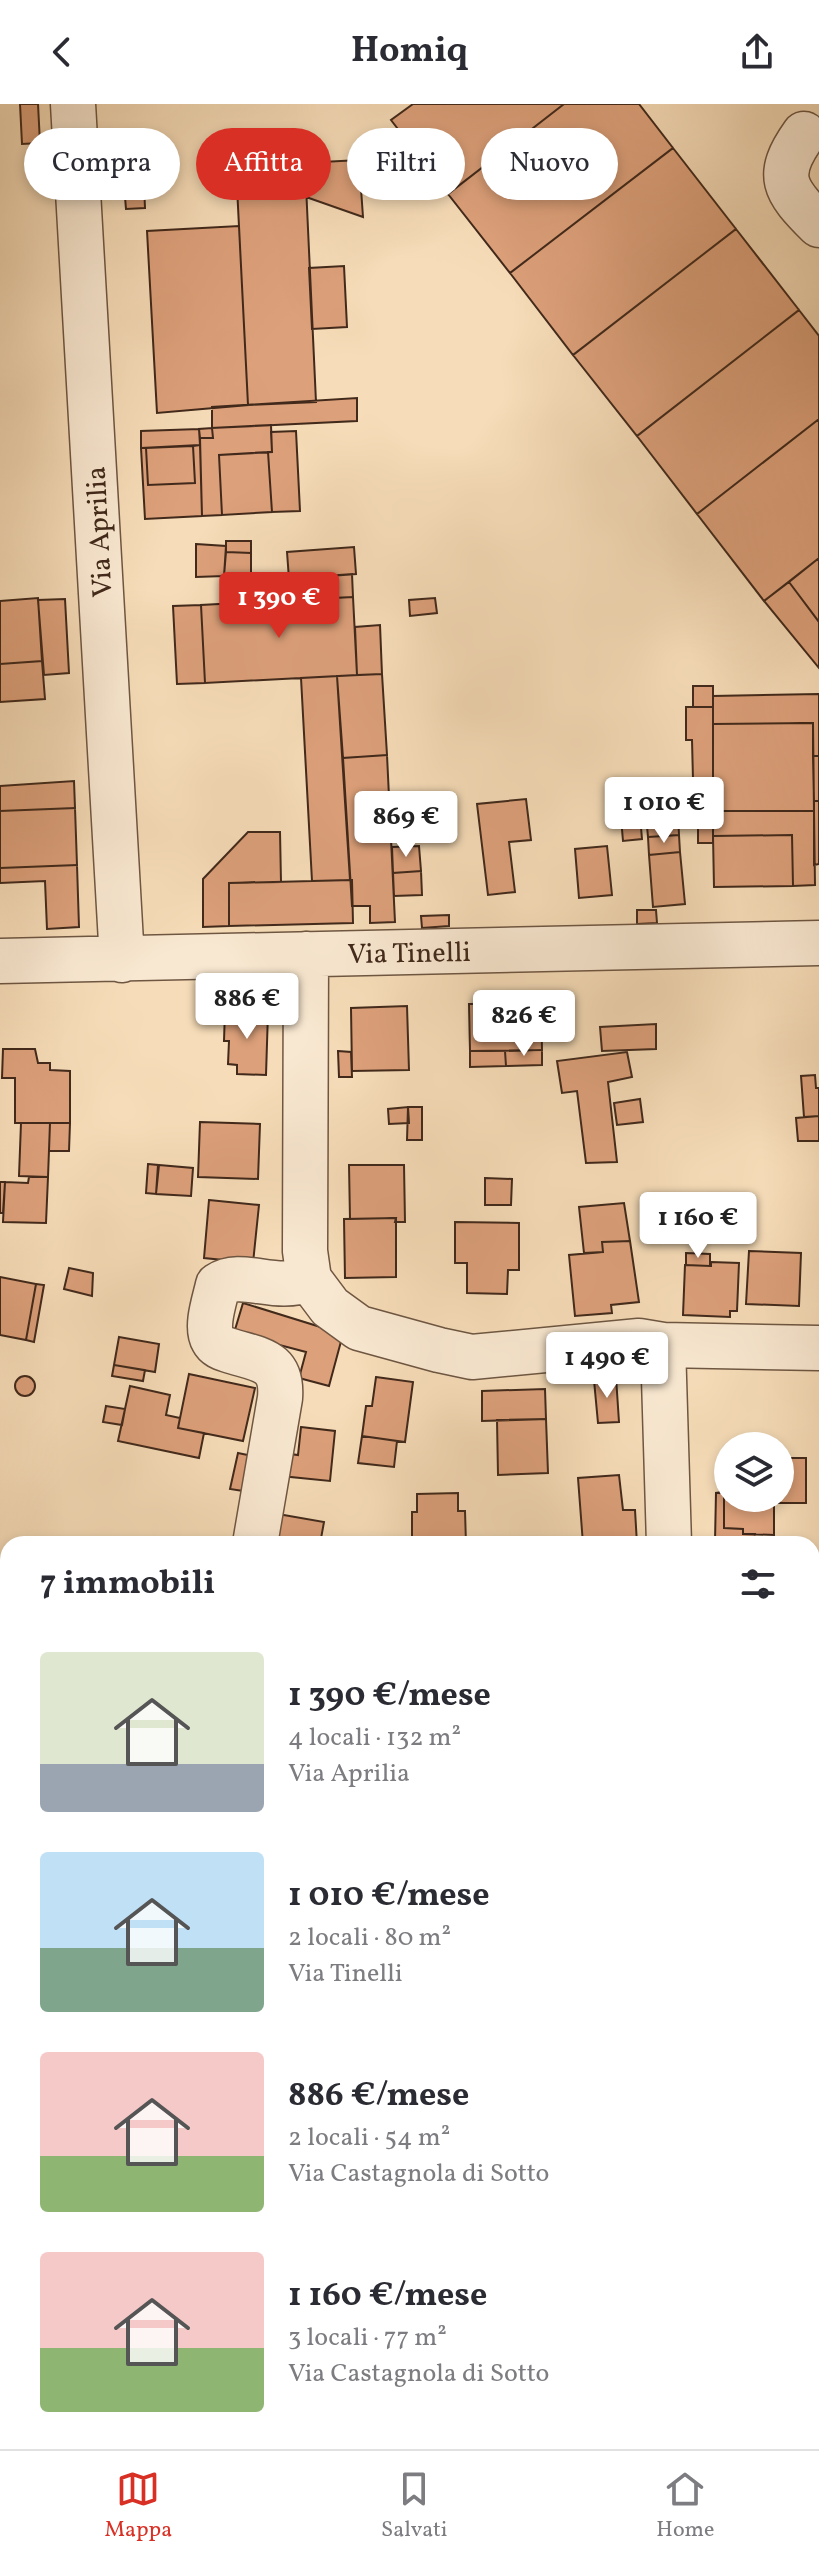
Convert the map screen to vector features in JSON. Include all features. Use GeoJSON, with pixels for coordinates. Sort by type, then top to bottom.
{"type":"FeatureCollection","features":[{"type":"Feature","properties":{"kind":"street","name":"Via Aprilia"},"geometry":{"type":"LineString","coordinates":[[73,104],[122,960]]}},
{"type":"Feature","properties":{"kind":"street"},"geometry":{"type":"LineString","coordinates":[[804,134],[791,152],[784,172],[787,183],[819,225]]}},
{"type":"Feature","properties":{"kind":"street","name":"Via Tinelli"},"geometry":{"type":"LineString","coordinates":[[0,961],[819,943]]}},
{"type":"Feature","properties":{"kind":"street"},"geometry":{"type":"LineString","coordinates":[[306,954],[305,1251],[309,1279],[330,1307],[359,1328],[472,1357],[639,1341],[663,1345],[819,1348]]}},
{"type":"Feature","properties":{"kind":"street"},"geometry":{"type":"LineString","coordinates":[[256,1536],[280,1398],[279,1374],[270,1364],[219,1347],[211,1339],[210,1328],[218,1285],[235,1278],[281,1285],[294,1285],[309,1279]]}},
{"type":"Feature","properties":{"kind":"street"},"geometry":{"type":"LineString","coordinates":[[663,1345],[669,1536]]}},
{"type":"Feature","properties":{"kind":"building"},"geometry":{"type":"Polygon","coordinates":[[[20,104],[38,104],[39,128],[24,128],[22,144],[20,104]]]}},
{"type":"Feature","properties":{"kind":"building"},"geometry":{"type":"Polygon","coordinates":[[[413,104],[564,104],[533,128],[481,128],[481,168],[465,181],[465,128],[397,128],[391,120],[413,104]]]}},
{"type":"Feature","properties":{"kind":"building"},"geometry":{"type":"Polygon","coordinates":[[[564,104],[639,104],[673,148],[618,190],[618,128],[533,128],[564,104]]]}},
{"type":"Feature","properties":{"kind":"building"},"geometry":{"type":"Polygon","coordinates":[[[673,148],[736,229],[573,355],[510,273],[605,200],[618,200],[618,190],[673,148]]]}},
{"type":"Feature","properties":{"kind":"building"},"geometry":{"type":"Polygon","coordinates":[[[347,161],[347,200],[362,200],[363,217],[315,200],[331,200],[331,162],[347,161]]]}},
{"type":"Feature","properties":{"kind":"building"},"geometry":{"type":"Polygon","coordinates":[[[481,168],[481,200],[605,200],[510,273],[453,200],[465,200],[465,181],[481,168]]]}},
{"type":"Feature","properties":{"kind":"building"},"geometry":{"type":"Polygon","coordinates":[[[125,200],[145,200],[145,208],[126,209],[125,200]]]}},
{"type":"Feature","properties":{"kind":"building"},"geometry":{"type":"Polygon","coordinates":[[[238,200],[307,200],[316,402],[248,405],[238,200]]]}},
{"type":"Feature","properties":{"kind":"building"},"geometry":{"type":"Polygon","coordinates":[[[239,226],[248,405],[157,413],[147,231],[239,226]]]}},
{"type":"Feature","properties":{"kind":"building"},"geometry":{"type":"Polygon","coordinates":[[[736,229],[799,310],[637,436],[573,355],[736,229]]]}},
{"type":"Feature","properties":{"kind":"building"},"geometry":{"type":"Polygon","coordinates":[[[344,266],[347,327],[312,329],[309,268],[344,266]]]}},
{"type":"Feature","properties":{"kind":"building"},"geometry":{"type":"Polygon","coordinates":[[[799,310],[819,336],[819,419],[697,514],[637,436],[799,310]]]}},
{"type":"Feature","properties":{"kind":"building"},"geometry":{"type":"Polygon","coordinates":[[[357,398],[357,421],[212,428],[212,407],[357,398]]]}},
{"type":"Feature","properties":{"kind":"building"},"geometry":{"type":"Polygon","coordinates":[[[819,419],[819,558],[764,601],[697,514],[819,419]]]}},
{"type":"Feature","properties":{"kind":"building"},"geometry":{"type":"Polygon","coordinates":[[[271,425],[272,452],[219,455],[222,515],[202,516],[200,438],[213,438],[212,428],[271,425]]]}},
{"type":"Feature","properties":{"kind":"building"},"geometry":{"type":"Polygon","coordinates":[[[212,428],[213,438],[200,438],[199,429],[212,428]]]}},
{"type":"Feature","properties":{"kind":"building"},"geometry":{"type":"Polygon","coordinates":[[[199,429],[200,445],[141,448],[141,431],[199,429]]]}},
{"type":"Feature","properties":{"kind":"building"},"geometry":{"type":"Polygon","coordinates":[[[296,431],[300,511],[272,512],[268,452],[272,452],[271,432],[296,431]]]}},
{"type":"Feature","properties":{"kind":"building"},"geometry":{"type":"Polygon","coordinates":[[[200,445],[202,516],[145,519],[141,448],[146,448],[148,485],[195,483],[193,446],[200,445]]]}},
{"type":"Feature","properties":{"kind":"building"},"geometry":{"type":"Polygon","coordinates":[[[193,446],[195,483],[148,485],[146,448],[193,446]]]}},
{"type":"Feature","properties":{"kind":"building"},"geometry":{"type":"Polygon","coordinates":[[[268,452],[272,512],[222,515],[219,455],[268,452]]]}},
{"type":"Feature","properties":{"kind":"building"},"geometry":{"type":"Polygon","coordinates":[[[226,541],[251,541],[251,553],[226,552],[226,541]]]}},
{"type":"Feature","properties":{"kind":"building"},"geometry":{"type":"Polygon","coordinates":[[[196,544],[226,546],[224,576],[196,577],[196,544]]]}},
{"type":"Feature","properties":{"kind":"building"},"geometry":{"type":"Polygon","coordinates":[[[354,547],[356,574],[289,579],[287,552],[354,547]]]}},
{"type":"Feature","properties":{"kind":"building"},"geometry":{"type":"Polygon","coordinates":[[[226,552],[251,553],[251,577],[224,576],[226,552]]]}},
{"type":"Feature","properties":{"kind":"building"},"geometry":{"type":"Polygon","coordinates":[[[819,558],[819,622],[789,582],[819,558]]]}},
{"type":"Feature","properties":{"kind":"building"},"geometry":{"type":"Polygon","coordinates":[[[352,574],[353,597],[246,602],[245,582],[352,574]]]}},
{"type":"Feature","properties":{"kind":"building"},"geometry":{"type":"Polygon","coordinates":[[[789,582],[819,622],[819,668],[764,601],[789,582]]]}},
{"type":"Feature","properties":{"kind":"building"},"geometry":{"type":"Polygon","coordinates":[[[353,597],[357,675],[205,683],[201,605],[353,597]]]}},
{"type":"Feature","properties":{"kind":"building"},"geometry":{"type":"Polygon","coordinates":[[[38,598],[42,661],[0,664],[0,601],[38,598]]]}},
{"type":"Feature","properties":{"kind":"building"},"geometry":{"type":"Polygon","coordinates":[[[435,598],[437,613],[410,616],[409,600],[435,598]]]}},
{"type":"Feature","properties":{"kind":"building"},"geometry":{"type":"Polygon","coordinates":[[[65,599],[69,673],[44,675],[38,600],[65,599]]]}},
{"type":"Feature","properties":{"kind":"building"},"geometry":{"type":"Polygon","coordinates":[[[201,605],[205,683],[177,684],[173,606],[201,605]]]}},
{"type":"Feature","properties":{"kind":"building"},"geometry":{"type":"Polygon","coordinates":[[[380,625],[382,674],[357,675],[355,627],[380,625]]]}},
{"type":"Feature","properties":{"kind":"building"},"geometry":{"type":"Polygon","coordinates":[[[42,661],[45,699],[0,702],[0,664],[42,661]]]}},
{"type":"Feature","properties":{"kind":"building"},"geometry":{"type":"Polygon","coordinates":[[[382,674],[387,755],[343,758],[337,676],[382,674]]]}},
{"type":"Feature","properties":{"kind":"building"},"geometry":{"type":"Polygon","coordinates":[[[337,676],[350,880],[312,881],[301,678],[337,676]]]}},
{"type":"Feature","properties":{"kind":"building"},"geometry":{"type":"Polygon","coordinates":[[[693,686],[713,686],[713,707],[693,707],[693,686]]]}},
{"type":"Feature","properties":{"kind":"building"},"geometry":{"type":"Polygon","coordinates":[[[819,694],[819,756],[813,756],[813,723],[713,724],[713,696],[819,694]]]}},
{"type":"Feature","properties":{"kind":"building"},"geometry":{"type":"Polygon","coordinates":[[[686,707],[713,707],[713,819],[694,819],[692,740],[686,740],[686,707]]]}},
{"type":"Feature","properties":{"kind":"building"},"geometry":{"type":"Polygon","coordinates":[[[813,723],[814,811],[713,811],[713,724],[813,723]]]}},
{"type":"Feature","properties":{"kind":"building"},"geometry":{"type":"Polygon","coordinates":[[[387,755],[395,922],[370,923],[370,906],[352,906],[343,758],[387,755]]]}},
{"type":"Feature","properties":{"kind":"building"},"geometry":{"type":"Polygon","coordinates":[[[813,756],[819,756],[819,801],[814,801],[813,756]]]}},
{"type":"Feature","properties":{"kind":"building"},"geometry":{"type":"Polygon","coordinates":[[[74,781],[75,808],[0,811],[0,786],[74,781]]]}},
{"type":"Feature","properties":{"kind":"building"},"geometry":{"type":"Polygon","coordinates":[[[526,799],[531,840],[509,842],[515,892],[488,895],[477,804],[526,799]]]}},
{"type":"Feature","properties":{"kind":"building"},"geometry":{"type":"Polygon","coordinates":[[[814,801],[819,801],[819,864],[814,865],[814,801]]]}},
{"type":"Feature","properties":{"kind":"building"},"geometry":{"type":"Polygon","coordinates":[[[639,804],[642,839],[623,841],[620,806],[639,804]]]}},
{"type":"Feature","properties":{"kind":"building"},"geometry":{"type":"Polygon","coordinates":[[[75,808],[77,865],[0,868],[0,811],[75,808]]]}},
{"type":"Feature","properties":{"kind":"building"},"geometry":{"type":"Polygon","coordinates":[[[713,811],[814,811],[815,885],[793,886],[792,835],[713,836],[713,811]]]}},
{"type":"Feature","properties":{"kind":"building"},"geometry":{"type":"Polygon","coordinates":[[[678,814],[679,835],[648,837],[646,815],[678,814]]]}},
{"type":"Feature","properties":{"kind":"building"},"geometry":{"type":"Polygon","coordinates":[[[713,819],[713,843],[698,843],[698,820],[713,819]]]}},
{"type":"Feature","properties":{"kind":"building"},"geometry":{"type":"Polygon","coordinates":[[[248,832],[280,832],[281,882],[229,883],[229,926],[203,927],[203,879],[248,832]]]}},
{"type":"Feature","properties":{"kind":"building"},"geometry":{"type":"Polygon","coordinates":[[[679,835],[680,852],[649,855],[648,837],[679,835]]]}},
{"type":"Feature","properties":{"kind":"building"},"geometry":{"type":"Polygon","coordinates":[[[792,835],[793,886],[714,887],[713,836],[792,835]]]}},
{"type":"Feature","properties":{"kind":"building"},"geometry":{"type":"Polygon","coordinates":[[[419,846],[421,871],[393,873],[392,847],[419,846]]]}},
{"type":"Feature","properties":{"kind":"building"},"geometry":{"type":"Polygon","coordinates":[[[607,846],[612,895],[579,898],[575,849],[607,846]]]}},
{"type":"Feature","properties":{"kind":"building"},"geometry":{"type":"Polygon","coordinates":[[[680,852],[685,904],[653,907],[649,855],[680,852]]]}},
{"type":"Feature","properties":{"kind":"building"},"geometry":{"type":"Polygon","coordinates":[[[77,865],[79,927],[47,929],[45,881],[0,883],[0,868],[77,865]]]}},
{"type":"Feature","properties":{"kind":"building"},"geometry":{"type":"Polygon","coordinates":[[[421,871],[422,895],[394,896],[393,873],[421,871]]]}},
{"type":"Feature","properties":{"kind":"building"},"geometry":{"type":"Polygon","coordinates":[[[352,880],[353,923],[229,926],[229,883],[352,880]]]}},
{"type":"Feature","properties":{"kind":"building"},"geometry":{"type":"Polygon","coordinates":[[[637,910],[656,910],[657,923],[637,924],[637,910]]]}},
{"type":"Feature","properties":{"kind":"building"},"geometry":{"type":"Polygon","coordinates":[[[449,915],[449,926],[422,928],[421,916],[449,915]]]}},
{"type":"Feature","properties":{"kind":"building"},"geometry":{"type":"Polygon","coordinates":[[[541,1003],[542,1050],[470,1051],[469,1004],[541,1003]]]}},
{"type":"Feature","properties":{"kind":"building"},"geometry":{"type":"Polygon","coordinates":[[[407,1006],[409,1070],[352,1071],[351,1008],[407,1006]]]}},
{"type":"Feature","properties":{"kind":"building"},"geometry":{"type":"Polygon","coordinates":[[[225,1010],[268,1012],[266,1075],[237,1074],[237,1065],[228,1064],[229,1041],[224,1041],[225,1010]]]}},
{"type":"Feature","properties":{"kind":"building"},"geometry":{"type":"Polygon","coordinates":[[[656,1024],[656,1049],[602,1051],[600,1027],[656,1024]]]}},
{"type":"Feature","properties":{"kind":"building"},"geometry":{"type":"Polygon","coordinates":[[[3,1049],[35,1049],[38,1063],[50,1063],[50,1070],[70,1071],[70,1123],[15,1123],[15,1078],[2,1078],[3,1049]]]}},
{"type":"Feature","properties":{"kind":"building"},"geometry":{"type":"Polygon","coordinates":[[[542,1050],[542,1065],[506,1066],[505,1051],[542,1050]]]}},
{"type":"Feature","properties":{"kind":"building"},"geometry":{"type":"Polygon","coordinates":[[[338,1051],[351,1052],[352,1077],[339,1077],[338,1051]]]}},
{"type":"Feature","properties":{"kind":"building"},"geometry":{"type":"Polygon","coordinates":[[[470,1051],[505,1051],[506,1066],[470,1067],[470,1051]]]}},
{"type":"Feature","properties":{"kind":"building"},"geometry":{"type":"Polygon","coordinates":[[[627,1052],[632,1077],[608,1082],[617,1162],[586,1163],[577,1091],[562,1093],[557,1061],[627,1052]]]}},
{"type":"Feature","properties":{"kind":"building"},"geometry":{"type":"Polygon","coordinates":[[[815,1075],[816,1088],[819,1088],[819,1116],[804,1117],[801,1076],[815,1075]]]}},
{"type":"Feature","properties":{"kind":"building"},"geometry":{"type":"Polygon","coordinates":[[[640,1099],[643,1122],[617,1125],[614,1103],[640,1099]]]}},
{"type":"Feature","properties":{"kind":"building"},"geometry":{"type":"Polygon","coordinates":[[[408,1107],[409,1123],[389,1124],[388,1109],[408,1107]]]}},
{"type":"Feature","properties":{"kind":"building"},"geometry":{"type":"Polygon","coordinates":[[[408,1107],[422,1107],[422,1140],[407,1140],[408,1107]]]}},
{"type":"Feature","properties":{"kind":"building"},"geometry":{"type":"Polygon","coordinates":[[[819,1116],[819,1141],[798,1141],[796,1118],[819,1116]]]}},
{"type":"Feature","properties":{"kind":"building"},"geometry":{"type":"Polygon","coordinates":[[[200,1122],[260,1124],[258,1179],[198,1177],[200,1122]]]}},
{"type":"Feature","properties":{"kind":"building"},"geometry":{"type":"Polygon","coordinates":[[[21,1123],[50,1123],[48,1177],[19,1176],[21,1123]]]}},
{"type":"Feature","properties":{"kind":"building"},"geometry":{"type":"Polygon","coordinates":[[[50,1123],[70,1123],[69,1151],[49,1151],[50,1123]]]}},
{"type":"Feature","properties":{"kind":"building"},"geometry":{"type":"Polygon","coordinates":[[[148,1164],[158,1165],[156,1194],[146,1193],[148,1164]]]}},
{"type":"Feature","properties":{"kind":"building"},"geometry":{"type":"Polygon","coordinates":[[[159,1165],[193,1168],[191,1196],[156,1194],[159,1165]]]}},
{"type":"Feature","properties":{"kind":"building"},"geometry":{"type":"Polygon","coordinates":[[[349,1165],[404,1165],[405,1222],[395,1222],[396,1218],[350,1219],[349,1165]]]}},
{"type":"Feature","properties":{"kind":"building"},"geometry":{"type":"Polygon","coordinates":[[[29,1177],[48,1177],[46,1223],[3,1222],[5,1182],[28,1183],[29,1177]]]}},
{"type":"Feature","properties":{"kind":"building"},"geometry":{"type":"Polygon","coordinates":[[[485,1178],[512,1179],[511,1205],[485,1205],[485,1178]]]}},
{"type":"Feature","properties":{"kind":"building"},"geometry":{"type":"Polygon","coordinates":[[[0,1182],[5,1182],[3,1213],[0,1213],[0,1182]]]}},
{"type":"Feature","properties":{"kind":"building"},"geometry":{"type":"Polygon","coordinates":[[[209,1200],[259,1205],[253,1263],[204,1258],[209,1200]]]}},
{"type":"Feature","properties":{"kind":"building"},"geometry":{"type":"Polygon","coordinates":[[[624,1203],[630,1241],[602,1242],[603,1252],[584,1253],[579,1207],[624,1203]]]}},
{"type":"Feature","properties":{"kind":"building"},"geometry":{"type":"Polygon","coordinates":[[[396,1218],[396,1277],[345,1278],[344,1219],[396,1218]]]}},
{"type":"Feature","properties":{"kind":"building"},"geometry":{"type":"Polygon","coordinates":[[[455,1222],[519,1223],[519,1270],[508,1270],[507,1294],[467,1293],[467,1263],[455,1263],[455,1222]]]}},
{"type":"Feature","properties":{"kind":"building"},"geometry":{"type":"Polygon","coordinates":[[[630,1241],[639,1302],[611,1305],[612,1313],[575,1316],[569,1255],[603,1252],[602,1242],[630,1241]]]}},
{"type":"Feature","properties":{"kind":"building"},"geometry":{"type":"Polygon","coordinates":[[[749,1251],[801,1253],[799,1306],[746,1304],[749,1251]]]}},
{"type":"Feature","properties":{"kind":"building"},"geometry":{"type":"Polygon","coordinates":[[[686,1253],[710,1254],[710,1266],[686,1265],[686,1253]]]}},
{"type":"Feature","properties":{"kind":"building"},"geometry":{"type":"Polygon","coordinates":[[[711,1262],[739,1263],[737,1311],[730,1311],[730,1317],[683,1315],[685,1265],[711,1266],[711,1262]]]}},
{"type":"Feature","properties":{"kind":"building"},"geometry":{"type":"Polygon","coordinates":[[[69,1268],[93,1273],[92,1296],[64,1289],[69,1268]]]}},
{"type":"Feature","properties":{"kind":"building"},"geometry":{"type":"Polygon","coordinates":[[[0,1277],[36,1284],[26,1340],[0,1335],[0,1277]]]}},
{"type":"Feature","properties":{"kind":"building"},"geometry":{"type":"Polygon","coordinates":[[[36,1284],[44,1285],[34,1342],[26,1340],[36,1284]]]}},
{"type":"Feature","properties":{"kind":"building"},"geometry":{"type":"Polygon","coordinates":[[[243,1303],[343,1334],[329,1386],[299,1378],[306,1352],[234,1333],[243,1303]]]}},
{"type":"Feature","properties":{"kind":"building"},"geometry":{"type":"Polygon","coordinates":[[[119,1337],[159,1344],[155,1372],[114,1365],[119,1337]]]}},
{"type":"Feature","properties":{"kind":"building"},"geometry":{"type":"Polygon","coordinates":[[[641,1350],[644,1380],[616,1383],[616,1377],[594,1380],[592,1356],[641,1350]]]}},
{"type":"Feature","properties":{"kind":"building"},"geometry":{"type":"Polygon","coordinates":[[[593,1359],[594,1377],[573,1380],[570,1363],[593,1359]]]}},
{"type":"Feature","properties":{"kind":"building"},"geometry":{"type":"Polygon","coordinates":[[[114,1365],[145,1370],[143,1381],[112,1376],[114,1365]]]}},
{"type":"Feature","properties":{"kind":"building"},"geometry":{"type":"Polygon","coordinates":[[[189,1374],[255,1388],[243,1441],[178,1428],[189,1374]]]}},
{"type":"Feature","properties":{"kind":"building"},"geometry":{"type":"Polygon","coordinates":[[[21,1376],[29,1376],[35,1386],[29,1396],[21,1396],[15,1390],[15,1382],[21,1376]]]}},
{"type":"Feature","properties":{"kind":"building"},"geometry":{"type":"Polygon","coordinates":[[[376,1377],[413,1382],[405,1442],[362,1436],[366,1406],[372,1406],[376,1377]]]}},
{"type":"Feature","properties":{"kind":"building"},"geometry":{"type":"Polygon","coordinates":[[[616,1377],[619,1422],[598,1423],[594,1380],[616,1377]]]}},
{"type":"Feature","properties":{"kind":"building"},"geometry":{"type":"Polygon","coordinates":[[[130,1386],[170,1395],[166,1415],[180,1418],[178,1428],[204,1433],[199,1458],[118,1441],[130,1386]]]}},
{"type":"Feature","properties":{"kind":"building"},"geometry":{"type":"Polygon","coordinates":[[[545,1389],[546,1419],[482,1421],[482,1391],[545,1389]]]}},
{"type":"Feature","properties":{"kind":"building"},"geometry":{"type":"Polygon","coordinates":[[[106,1406],[125,1409],[122,1425],[103,1422],[106,1406]]]}},
{"type":"Feature","properties":{"kind":"building"},"geometry":{"type":"Polygon","coordinates":[[[546,1419],[548,1473],[498,1475],[497,1420],[546,1419]]]}},
{"type":"Feature","properties":{"kind":"building"},"geometry":{"type":"Polygon","coordinates":[[[301,1427],[335,1431],[330,1481],[281,1476],[283,1453],[298,1455],[301,1427]]]}},
{"type":"Feature","properties":{"kind":"building"},"geometry":{"type":"Polygon","coordinates":[[[362,1436],[397,1441],[394,1467],[358,1463],[362,1436]]]}},
{"type":"Feature","properties":{"kind":"building"},"geometry":{"type":"Polygon","coordinates":[[[238,1453],[257,1457],[250,1492],[230,1489],[238,1453]]]}},
{"type":"Feature","properties":{"kind":"building"},"geometry":{"type":"Polygon","coordinates":[[[794,1458],[806,1458],[806,1503],[794,1503],[794,1458]]]}},
{"type":"Feature","properties":{"kind":"building"},"geometry":{"type":"Polygon","coordinates":[[[619,1475],[623,1510],[635,1510],[637,1536],[582,1536],[578,1478],[619,1475]]]}},
{"type":"Feature","properties":{"kind":"building"},"geometry":{"type":"Polygon","coordinates":[[[458,1493],[458,1511],[465,1511],[466,1536],[412,1536],[412,1512],[417,1512],[417,1494],[458,1493]]]}},
{"type":"Feature","properties":{"kind":"building"},"geometry":{"type":"Polygon","coordinates":[[[716,1512],[724,1512],[724,1528],[743,1529],[743,1534],[755,1534],[755,1536],[715,1536],[716,1512]]]}},
{"type":"Feature","properties":{"kind":"building"},"geometry":{"type":"Polygon","coordinates":[[[724,1512],[774,1512],[774,1535],[743,1534],[743,1529],[724,1528],[724,1512]]]}},
{"type":"Feature","properties":{"kind":"building"},"geometry":{"type":"Polygon","coordinates":[[[278,1514],[324,1522],[321,1536],[274,1536],[278,1514]]]}}]}
